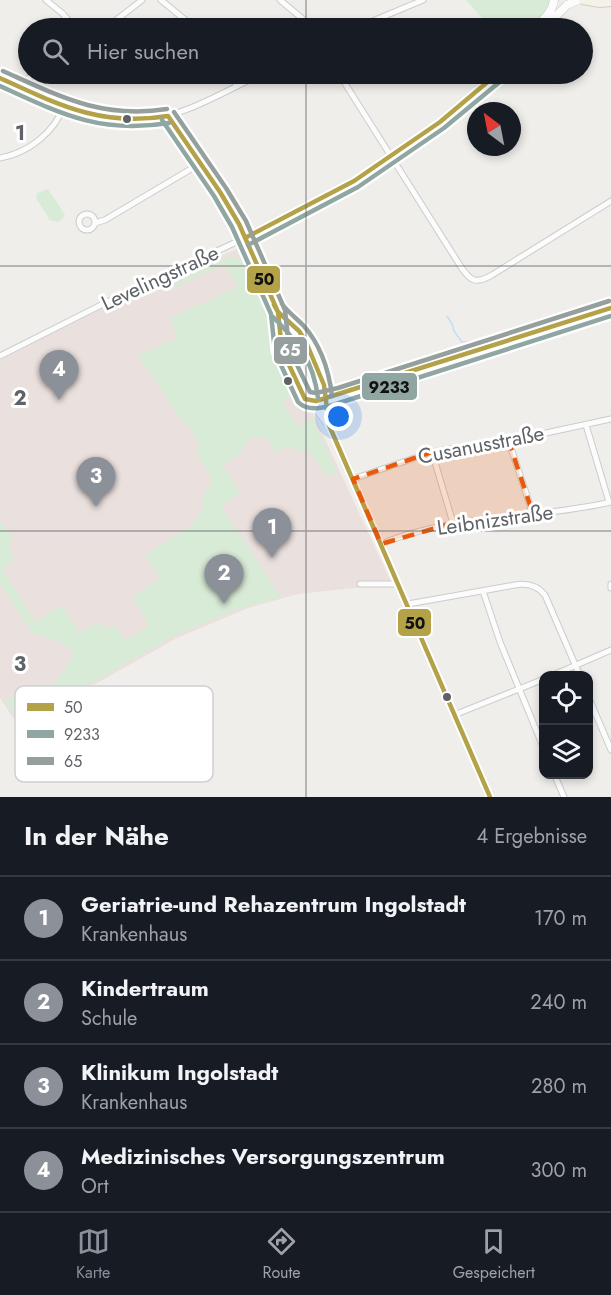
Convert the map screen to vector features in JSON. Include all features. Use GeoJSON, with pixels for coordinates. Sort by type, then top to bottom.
{"type":"FeatureCollection","features":[{"type":"Feature","properties":{"kind":"main road"},"geometry":{"type":"LineString","coordinates":[[583,0],[609,4]]}},
{"type":"Feature","properties":{"kind":"street"},"geometry":{"type":"LineString","coordinates":[[46,0],[66,18]]}},
{"type":"Feature","properties":{"kind":"street"},"geometry":{"type":"LineString","coordinates":[[119,18],[142,0]]}},
{"type":"Feature","properties":{"kind":"street"},"geometry":{"type":"LineString","coordinates":[[161,0],[183,18]]}},
{"type":"Feature","properties":{"kind":"street"},"geometry":{"type":"LineString","coordinates":[[280,0],[302,18]]}},
{"type":"Feature","properties":{"kind":"street"},"geometry":{"type":"LineString","coordinates":[[380,18],[423,0]]}},
{"type":"Feature","properties":{"kind":"street"},"geometry":{"type":"LineString","coordinates":[[544,18],[554,0]]}},
{"type":"Feature","properties":{"kind":"street"},"geometry":{"type":"LineString","coordinates":[[554,18],[567,5],[578,0]]}},
{"type":"Feature","properties":{"kind":"street"},"geometry":{"type":"LineString","coordinates":[[0,78],[64,106],[89,114],[115,120],[140,121],[168,116],[241,84]]}},
{"type":"Feature","properties":{"kind":"street"},"geometry":{"type":"LineString","coordinates":[[345,84],[461,267],[475,281],[492,275],[611,201]]}},
{"type":"Feature","properties":{"kind":"street","name":"Levelingstraße"},"geometry":{"type":"LineString","coordinates":[[0,356],[323,199],[392,156],[457,109],[485,84]]}},
{"type":"Feature","properties":{"kind":"street"},"geometry":{"type":"LineString","coordinates":[[0,158],[17,153],[36,143],[60,117],[64,106]]}},
{"type":"Feature","properties":{"kind":"street"},"geometry":{"type":"LineString","coordinates":[[168,116],[229,206],[245,238],[278,312],[282,335],[311,400],[329,425],[490,797]]}},
{"type":"Feature","properties":{"kind":"street"},"geometry":{"type":"LineString","coordinates":[[95,222],[105,220],[201,163]]}},
{"type":"Feature","properties":{"kind":"street"},"geometry":{"type":"LineString","coordinates":[[311,400],[316,401],[340,394],[611,308]]}},
{"type":"Feature","properties":{"kind":"street"},"geometry":{"type":"LineString","coordinates":[[278,312],[306,342],[324,385],[329,425]]}},
{"type":"Feature","properties":{"kind":"street"},"geometry":{"type":"LineString","coordinates":[[282,335],[288,329],[295,328]]}},
{"type":"Feature","properties":{"kind":"street","name":"Cusanusstraße"},"geometry":{"type":"LineString","coordinates":[[353,479],[432,452],[611,419]]}},
{"type":"Feature","properties":{"kind":"street"},"geometry":{"type":"LineString","coordinates":[[585,425],[610,502]]}},
{"type":"Feature","properties":{"kind":"street"},"geometry":{"type":"LineString","coordinates":[[508,439],[533,514]]}},
{"type":"Feature","properties":{"kind":"street"},"geometry":{"type":"LineString","coordinates":[[432,452],[453,523]]}},
{"type":"Feature","properties":{"kind":"street","name":"Leibnizstraße"},"geometry":{"type":"LineString","coordinates":[[381,544],[453,523],[551,513],[610,502]]}},
{"type":"Feature","properties":{"kind":"street"},"geometry":{"type":"LineString","coordinates":[[360,584],[399,584]]}},
{"type":"Feature","properties":{"kind":"street"},"geometry":{"type":"LineString","coordinates":[[408,604],[525,584],[540,590],[578,671]]}},
{"type":"Feature","properties":{"kind":"street"},"geometry":{"type":"LineString","coordinates":[[483,591],[496,633],[539,739]]}},
{"type":"Feature","properties":{"kind":"street"},"geometry":{"type":"LineString","coordinates":[[561,671],[611,650]]}},
{"type":"Feature","properties":{"kind":"street"},"geometry":{"type":"LineString","coordinates":[[454,715],[539,681]]}},
{"type":"Feature","properties":{"kind":"street"},"geometry":{"type":"LineString","coordinates":[[593,708],[611,750]]}},
{"type":"Feature","properties":{"kind":"street"},"geometry":{"type":"LineString","coordinates":[[556,779],[564,797]]}},
{"type":"Feature","properties":{"kind":"highlighted area"},"geometry":{"type":"Polygon","coordinates":[[[508,439],[533,514],[453,523],[381,544],[353,479],[432,452],[508,439]]]}},
{"type":"Feature","properties":{"kind":"shaded area"},"geometry":{"type":"Polygon","coordinates":[[[237,249],[392,584],[298,594],[248,608],[177,638],[92,686],[15,686],[15,721],[0,698],[0,360],[48,331],[237,249]]]}},
{"type":"Feature","properties":{"kind":"green space"},"geometry":{"type":"Polygon","coordinates":[[[466,0],[552,0],[550,7],[541,18],[482,18],[466,0]]]}},
{"type":"Feature","properties":{"kind":"green space"},"geometry":{"type":"Polygon","coordinates":[[[48,189],[65,215],[59,222],[50,220],[36,198],[37,193],[48,189]]]}},
{"type":"Feature","properties":{"kind":"green space"},"geometry":{"type":"Polygon","coordinates":[[[231,256],[241,260],[264,309],[269,336],[293,395],[282,402],[298,427],[311,418],[337,472],[330,475],[326,473],[312,455],[304,450],[297,453],[294,449],[285,447],[275,453],[267,438],[258,437],[248,440],[238,456],[223,465],[240,493],[221,506],[281,597],[238,609],[175,635],[86,686],[31,686],[55,684],[74,655],[62,643],[32,633],[0,583],[0,521],[11,534],[10,553],[14,560],[2,568],[35,622],[62,605],[79,633],[100,621],[105,629],[114,625],[125,640],[150,626],[132,597],[160,579],[145,555],[192,525],[205,505],[201,499],[213,480],[196,452],[199,443],[138,355],[178,338],[169,319],[237,287],[225,264],[165,292],[164,288],[231,256]]]}},
{"type":"Feature","properties":{"kind":"green space"},"geometry":{"type":"Polygon","coordinates":[[[15,695],[15,717],[5,700],[15,695]]]}},
{"type":"Feature","properties":{"kind":"waterway"},"geometry":{"type":"LineString","coordinates":[[447,316],[462,342],[470,342],[611,298]]}},
{"type":"Feature","properties":{"kind":"transit line","name":"65"},"geometry":{"type":"LineString","coordinates":[[3,71],[18,78]]}},
{"type":"Feature","properties":{"kind":"transit line","name":"50"},"geometry":{"type":"LineString","coordinates":[[0,78],[61,105],[101,116],[144,119],[168,116]]}},
{"type":"Feature","properties":{"kind":"transit line","name":"65"},"geometry":{"type":"LineString","coordinates":[[33,84],[82,104],[102,108],[122,111],[167,109]]}},
{"type":"Feature","properties":{"kind":"transit line","name":"50"},"geometry":{"type":"LineString","coordinates":[[245,238],[354,181],[440,122],[485,84]]}},
{"type":"Feature","properties":{"kind":"transit line","name":"9233"},"geometry":{"type":"LineString","coordinates":[[248,245],[358,187],[444,128],[497,84]]}},
{"type":"Feature","properties":{"kind":"transit line","name":"9233"},"geometry":{"type":"LineString","coordinates":[[0,86],[62,113],[101,124],[144,126],[169,123]]}},
{"type":"Feature","properties":{"kind":"transit line","name":"65"},"geometry":{"type":"LineString","coordinates":[[174,112],[246,221],[285,310],[289,348],[310,392],[316,393],[338,388],[609,301]]}},
{"type":"Feature","properties":{"kind":"transit line","name":"50"},"geometry":{"type":"LineString","coordinates":[[168,116],[239,224],[278,312],[299,331],[306,342],[324,385],[329,425],[490,797]]}},
{"type":"Feature","properties":{"kind":"transit line","name":"9233"},"geometry":{"type":"LineString","coordinates":[[162,120],[214,196],[232,227],[271,314],[275,352],[298,402],[303,406],[320,408],[331,405],[611,316]]}},
{"type":"Feature","properties":{"kind":"transit line","name":"65"},"geometry":{"type":"LineString","coordinates":[[282,304],[309,332],[319,349],[329,377],[332,396]]}},
{"type":"Feature","properties":{"kind":"transit line","name":"50"},"geometry":{"type":"LineString","coordinates":[[274,305],[278,312],[282,350],[305,399],[316,401],[611,308]]}},
{"type":"Feature","properties":{"kind":"transit line","name":"9233"},"geometry":{"type":"LineString","coordinates":[[273,317],[303,353],[313,373],[318,398]]}},
{"type":"Feature","properties":{"kind":"place","name":"Medizinisches Versorgungszentrum"},"geometry":{"type":"Point","coordinates":[59,400]}},
{"type":"Feature","properties":{"kind":"place","name":"Klinikum Ingolstadt"},"geometry":{"type":"Point","coordinates":[96,507]}},
{"type":"Feature","properties":{"kind":"place","name":"Geriatrie-und Rehazentrum Ingolstadt"},"geometry":{"type":"Point","coordinates":[272,558]}},
{"type":"Feature","properties":{"kind":"place","name":"Kindertraum"},"geometry":{"type":"Point","coordinates":[224,604]}}]}
